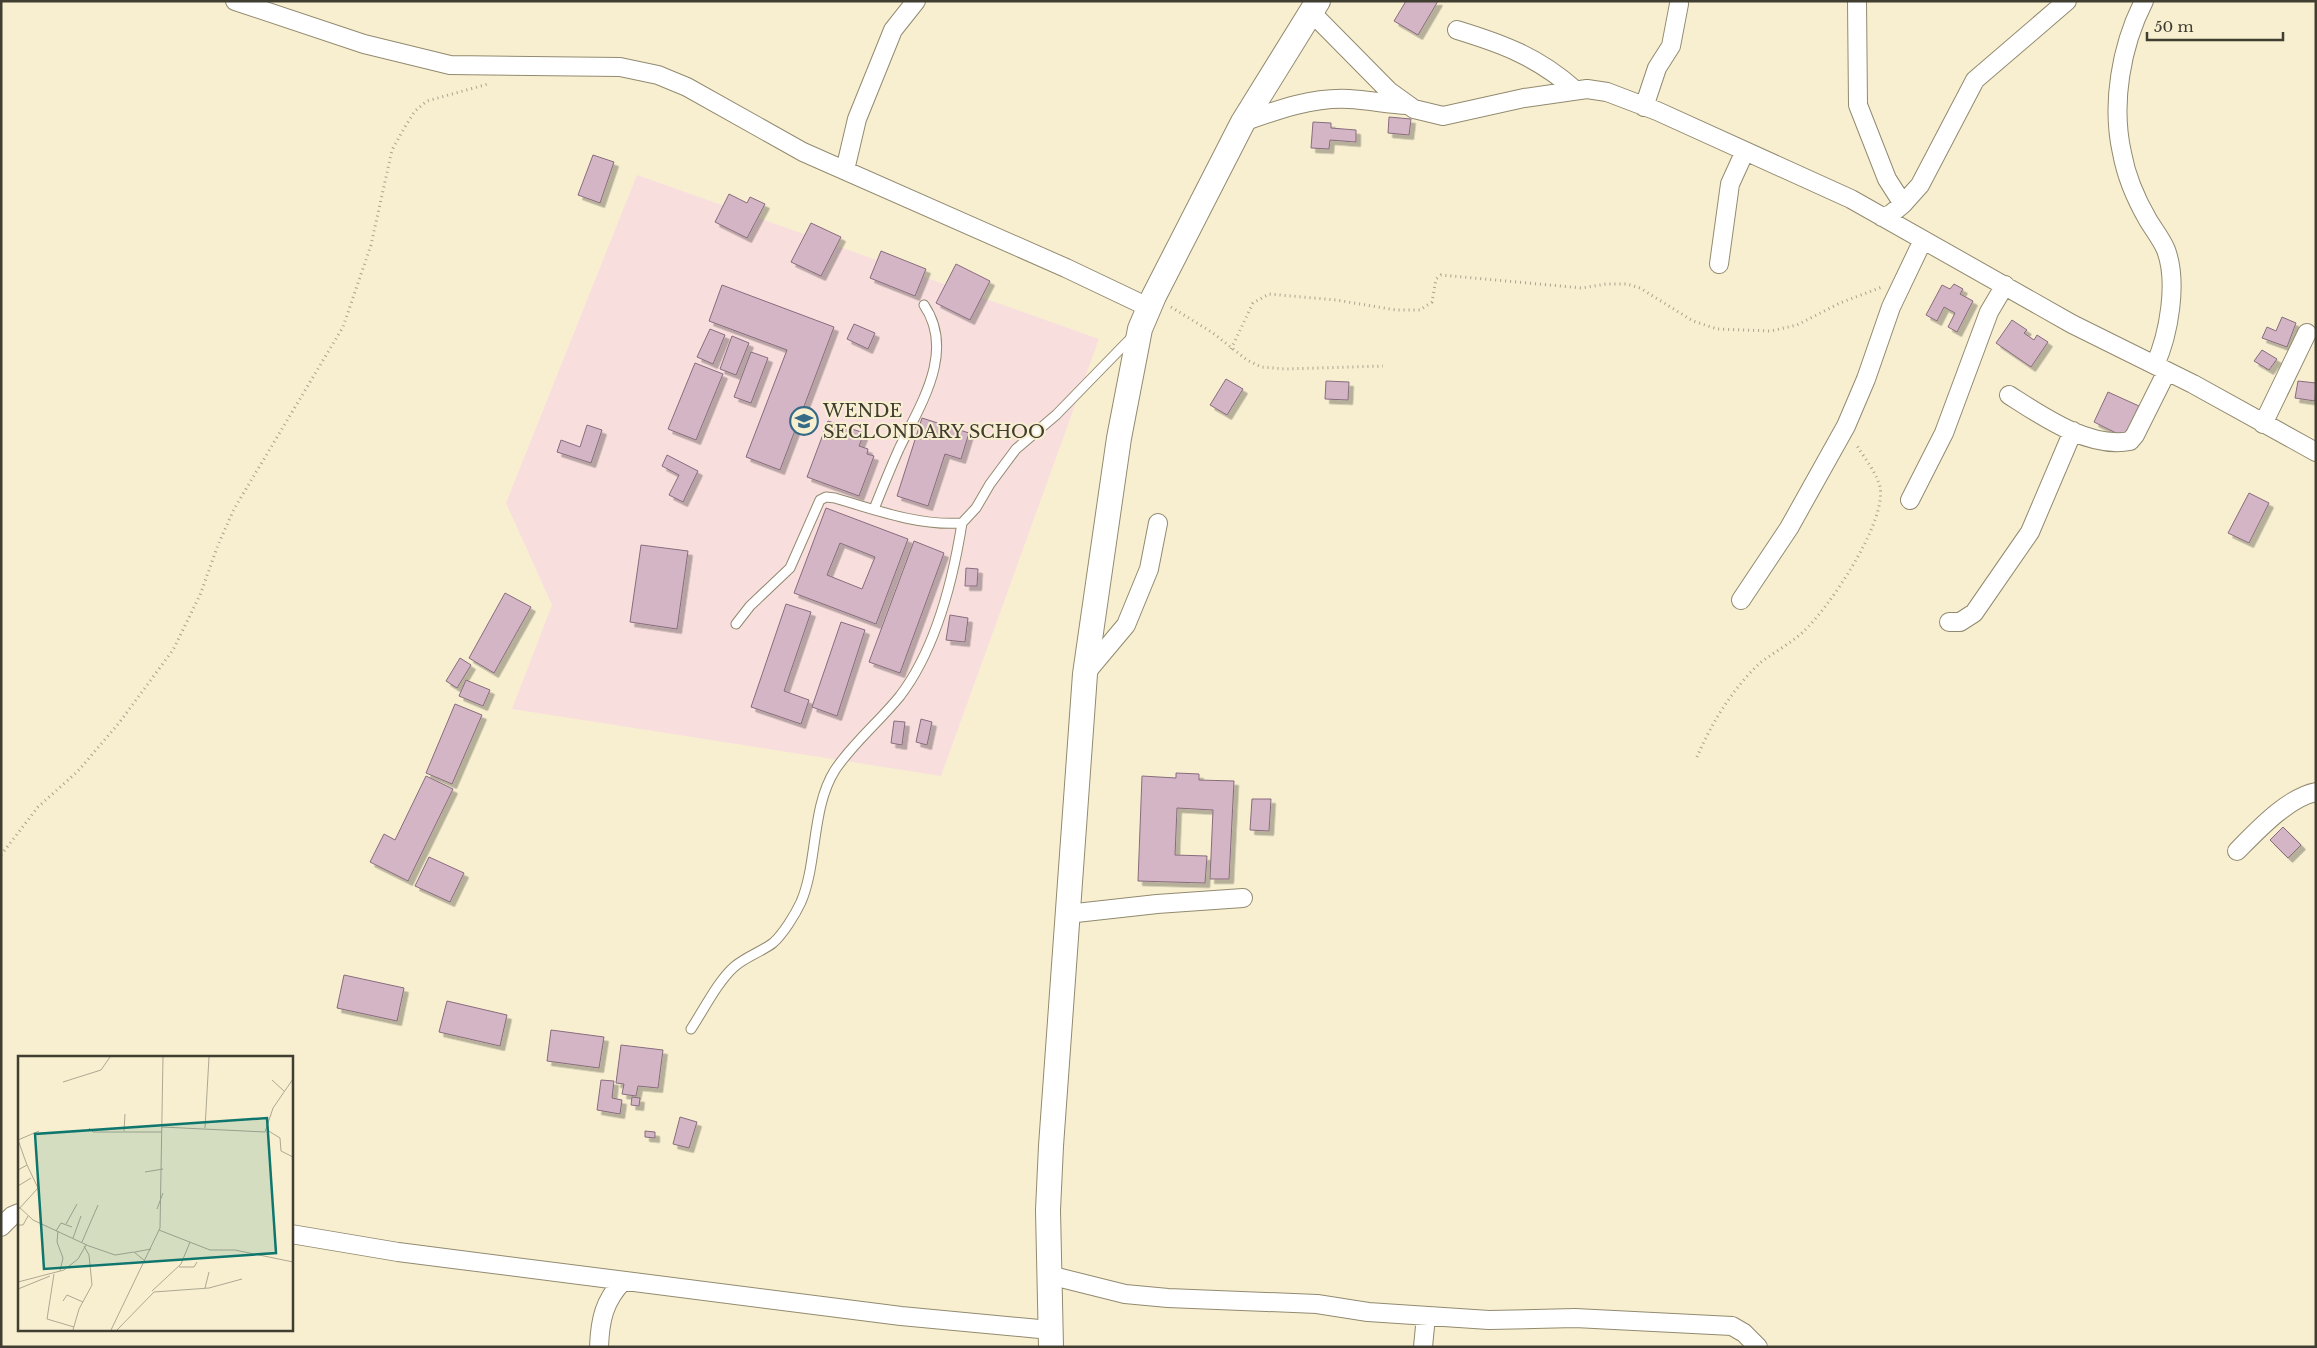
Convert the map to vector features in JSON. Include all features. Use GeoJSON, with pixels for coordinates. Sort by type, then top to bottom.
{"type":"FeatureCollection","features":[{"type":"Feature","properties":{"kind":"street"},"geometry":{"type":"LineString","coordinates":[[235,1],[407,56],[450,66],[620,67],[658,75],[687,87],[803,152],[1066,268],[1151,301]]}},
{"type":"Feature","properties":{"kind":"street"},"geometry":{"type":"LineString","coordinates":[[845,170],[857,119],[893,30],[916,1]]}},
{"type":"Feature","properties":{"kind":"street"},"geometry":{"type":"LineString","coordinates":[[1857,1],[1858,105],[1887,179],[1903,204]]}},
{"type":"Feature","properties":{"kind":"street"},"geometry":{"type":"LineString","coordinates":[[1882,216],[1891,214],[1920,185],[1975,80],[2067,1]]}},
{"type":"Feature","properties":{"kind":"street"},"geometry":{"type":"LineString","coordinates":[[2009,395],[2038,414],[2073,431],[2117,444],[2130,441],[2161,368],[2172,284],[2170,266],[2165,249],[2147,219],[2122,154],[2118,97],[2134,21],[2144,1]]}},
{"type":"Feature","properties":{"kind":"street"},"geometry":{"type":"LineString","coordinates":[[1644,107],[1657,68],[1671,46],[1679,4]]}},
{"type":"Feature","properties":{"kind":"street"},"geometry":{"type":"LineString","coordinates":[[292,1234],[398,1252],[901,1316],[1050,1338],[1051,1146],[1085,674],[1119,438],[1140,329],[1151,301],[1243,122],[1314,7],[1389,91],[1414,110],[1443,116],[1575,90],[1607,92],[1822,185],[1882,216],[2106,343],[2161,368],[2316,452]]}},
{"type":"Feature","properties":{"kind":"street"},"geometry":{"type":"LineString","coordinates":[[1457,30],[1521,52],[1557,74],[1575,90]]}},
{"type":"Feature","properties":{"kind":"street"},"geometry":{"type":"LineString","coordinates":[[1243,122],[1286,107],[1314,102],[1348,99],[1407,105]]}},
{"type":"Feature","properties":{"kind":"street"},"geometry":{"type":"LineString","coordinates":[[1719,264],[1730,184],[1745,151]]}},
{"type":"Feature","properties":{"kind":"street"},"geometry":{"type":"LineString","coordinates":[[1741,600],[1789,528],[1846,426],[1866,379],[1891,307],[1923,240]]}},
{"type":"Feature","properties":{"kind":"street"},"geometry":{"type":"LineString","coordinates":[[1910,500],[1944,433],[1989,312],[2005,285]]}},
{"type":"Feature","properties":{"kind":"street"},"geometry":{"type":"LineString","coordinates":[[2263,424],[2307,333]]}},
{"type":"Feature","properties":{"kind":"street"},"geometry":{"type":"LineString","coordinates":[[1950,622],[1960,622],[1974,613],[2030,532],[2073,431]]}},
{"type":"Feature","properties":{"kind":"street"},"geometry":{"type":"LineString","coordinates":[[1085,674],[1126,625],[1149,569],[1158,524]]}},
{"type":"Feature","properties":{"kind":"street"},"geometry":{"type":"LineString","coordinates":[[2237,851],[2288,805],[2316,792]]}},
{"type":"Feature","properties":{"kind":"street"},"geometry":{"type":"LineString","coordinates":[[1067,914],[1157,904],[1243,898]]}},
{"type":"Feature","properties":{"kind":"street"},"geometry":{"type":"LineString","coordinates":[[2,1224],[18,1214]]}},
{"type":"Feature","properties":{"kind":"street"},"geometry":{"type":"LineString","coordinates":[[1049,1275],[1125,1294],[1317,1304],[1368,1312],[1489,1320],[1575,1318],[1732,1326],[1744,1333],[1758,1347]]}},
{"type":"Feature","properties":{"kind":"street"},"geometry":{"type":"LineString","coordinates":[[599,1347],[603,1309],[614,1291],[623,1281]]}},
{"type":"Feature","properties":{"kind":"street"},"geometry":{"type":"LineString","coordinates":[[1424,1347],[1426,1316]]}},
{"type":"Feature","properties":{"kind":"lane"},"geometry":{"type":"LineString","coordinates":[[874,509],[900,448],[926,398],[934,370],[937,337],[931,316],[924,305]]}},
{"type":"Feature","properties":{"kind":"lane"},"geometry":{"type":"LineString","coordinates":[[691,1029],[734,967],[774,942],[800,903],[810,875],[818,824],[827,788],[834,771],[900,695],[922,662],[938,621],[955,560],[962,523],[976,508],[990,484],[1016,449],[1095,376],[1140,329]]}},
{"type":"Feature","properties":{"kind":"lane"},"geometry":{"type":"LineString","coordinates":[[736,624],[750,606],[790,568],[816,506],[820,500],[826,497],[917,520],[944,524],[962,523]]}},
{"type":"Feature","properties":{"kind":"path"},"geometry":{"type":"LineString","coordinates":[[1,855],[38,807],[78,771],[120,723],[173,650],[200,595],[218,545],[234,510],[343,327],[371,245],[392,150],[410,118],[426,101],[483,87],[504,72],[508,65]]}},
{"type":"Feature","properties":{"kind":"path"},"geometry":{"type":"LineString","coordinates":[[1231,349],[1252,303],[1269,294],[1336,300],[1381,309],[1420,310],[1432,302],[1436,279],[1441,276],[1582,288],[1606,284],[1627,284],[1640,288],[1692,321],[1717,329],[1771,331],[1797,325],[1866,292],[1904,282]]}},
{"type":"Feature","properties":{"kind":"path"},"geometry":{"type":"LineString","coordinates":[[1151,301],[1213,333],[1231,349],[1261,367],[1383,366]]}},
{"type":"Feature","properties":{"kind":"path"},"geometry":{"type":"LineString","coordinates":[[1697,757],[1706,737],[1745,680],[1761,663],[1781,651],[1804,632],[1820,614],[1846,578],[1871,529],[1880,509],[1880,488],[1875,474],[1846,426]]}},
{"type":"Feature","properties":{"kind":"shaded area","name":"WENDE SECLONDARY SCHOO"},"geometry":{"type":"Polygon","coordinates":[[[637,175],[1099,339],[941,776],[512,709],[552,605],[506,503],[637,175]]]}},
{"type":"Feature","properties":{"kind":"building"},"geometry":{"type":"Polygon","coordinates":[[[1406,1],[1438,1],[1418,35],[1394,21],[1406,1]]]}},
{"type":"Feature","properties":{"kind":"building"},"geometry":{"type":"Polygon","coordinates":[[[1389,117],[1411,119],[1409,135],[1388,133],[1389,117]]]}},
{"type":"Feature","properties":{"kind":"building"},"geometry":{"type":"Polygon","coordinates":[[[1313,122],[1331,123],[1331,128],[1356,130],[1356,142],[1330,140],[1329,149],[1311,148],[1313,122]]]}},
{"type":"Feature","properties":{"kind":"building"},"geometry":{"type":"Polygon","coordinates":[[[593,155],[614,162],[600,203],[578,195],[593,155]]]}},
{"type":"Feature","properties":{"kind":"building"},"geometry":{"type":"Polygon","coordinates":[[[729,194],[747,203],[750,197],[765,204],[747,238],[715,222],[729,194]]]}},
{"type":"Feature","properties":{"kind":"building"},"geometry":{"type":"Polygon","coordinates":[[[811,223],[841,237],[821,276],[791,262],[811,223]]]}},
{"type":"Feature","properties":{"kind":"building"},"geometry":{"type":"Polygon","coordinates":[[[881,251],[926,269],[915,296],[870,278],[881,251]]]}},
{"type":"Feature","properties":{"kind":"building"},"geometry":{"type":"Polygon","coordinates":[[[956,264],[990,281],[970,320],[936,303],[956,264]]]}},
{"type":"Feature","properties":{"kind":"building"},"geometry":{"type":"Polygon","coordinates":[[[1954,284],[1963,289],[1960,294],[1973,301],[1957,332],[1948,327],[1955,313],[1944,307],[1937,321],[1926,315],[1942,285],[1950,289],[1954,284]]]}},
{"type":"Feature","properties":{"kind":"building"},"geometry":{"type":"Polygon","coordinates":[[[722,285],[834,327],[780,470],[746,457],[787,350],[709,321],[722,285]]]}},
{"type":"Feature","properties":{"kind":"building"},"geometry":{"type":"Polygon","coordinates":[[[2282,317],[2296,323],[2287,347],[2262,338],[2267,327],[2276,331],[2282,317]]]}},
{"type":"Feature","properties":{"kind":"building"},"geometry":{"type":"Polygon","coordinates":[[[2012,320],[2027,330],[2024,333],[2034,340],[2037,335],[2048,342],[2031,367],[1996,343],[2012,320]]]}},
{"type":"Feature","properties":{"kind":"building"},"geometry":{"type":"Polygon","coordinates":[[[854,324],[875,333],[868,349],[847,339],[854,324]]]}},
{"type":"Feature","properties":{"kind":"building"},"geometry":{"type":"Polygon","coordinates":[[[710,329],[725,335],[713,364],[697,357],[710,329]]]}},
{"type":"Feature","properties":{"kind":"building"},"geometry":{"type":"Polygon","coordinates":[[[732,336],[749,343],[736,375],[720,369],[732,336]]]}},
{"type":"Feature","properties":{"kind":"building"},"geometry":{"type":"Polygon","coordinates":[[[2262,350],[2277,359],[2269,370],[2254,361],[2262,350]]]}},
{"type":"Feature","properties":{"kind":"building"},"geometry":{"type":"Polygon","coordinates":[[[751,352],[768,358],[751,403],[734,397],[751,352]]]}},
{"type":"Feature","properties":{"kind":"building"},"geometry":{"type":"Polygon","coordinates":[[[695,363],[723,374],[696,440],[668,429],[695,363]]]}},
{"type":"Feature","properties":{"kind":"building"},"geometry":{"type":"Polygon","coordinates":[[[1226,379],[1243,389],[1227,415],[1210,405],[1226,379]]]}},
{"type":"Feature","properties":{"kind":"building"},"geometry":{"type":"Polygon","coordinates":[[[1326,381],[1349,382],[1348,400],[1325,399],[1326,381]]]}},
{"type":"Feature","properties":{"kind":"building"},"geometry":{"type":"Polygon","coordinates":[[[2298,381],[2316,383],[2315,401],[2295,398],[2298,381]]]}},
{"type":"Feature","properties":{"kind":"building"},"geometry":{"type":"Polygon","coordinates":[[[2108,392],[2139,406],[2124,437],[2094,422],[2108,392]]]}},
{"type":"Feature","properties":{"kind":"building"},"geometry":{"type":"Polygon","coordinates":[[[922,418],[969,433],[961,459],[945,454],[928,506],[897,496],[922,418]]]}},
{"type":"Feature","properties":{"kind":"building"},"geometry":{"type":"Polygon","coordinates":[[[828,421],[864,433],[859,446],[868,449],[867,454],[874,456],[859,496],[807,477],[828,421]]]}},
{"type":"Feature","properties":{"kind":"building"},"geometry":{"type":"Polygon","coordinates":[[[587,425],[602,430],[591,463],[557,452],[561,440],[580,447],[587,425]]]}},
{"type":"Feature","properties":{"kind":"building"},"geometry":{"type":"Polygon","coordinates":[[[667,455],[698,471],[683,502],[669,495],[679,475],[662,466],[667,455]]]}},
{"type":"Feature","properties":{"kind":"building"},"geometry":{"type":"Polygon","coordinates":[[[2249,493],[2269,503],[2249,543],[2228,533],[2249,493]]]}},
{"type":"Feature","properties":{"kind":"building"},"geometry":{"type":"Polygon","coordinates":[[[826,508],[908,539],[876,624],[794,593],[826,508]],[[840,543],[827,575],[862,589],[875,557],[840,543]]]}},
{"type":"Feature","properties":{"kind":"building"},"geometry":{"type":"Polygon","coordinates":[[[914,541],[944,553],[900,673],[869,662],[914,541]]]}},
{"type":"Feature","properties":{"kind":"building"},"geometry":{"type":"Polygon","coordinates":[[[641,545],[688,551],[677,629],[630,622],[641,545]]]}},
{"type":"Feature","properties":{"kind":"building"},"geometry":{"type":"Polygon","coordinates":[[[966,568],[978,569],[977,586],[965,586],[966,568]]]}},
{"type":"Feature","properties":{"kind":"building"},"geometry":{"type":"Polygon","coordinates":[[[505,593],[531,607],[494,673],[469,658],[505,593]]]}},
{"type":"Feature","properties":{"kind":"building"},"geometry":{"type":"Polygon","coordinates":[[[786,604],[811,612],[784,691],[809,700],[801,724],[751,707],[786,604]]]}},
{"type":"Feature","properties":{"kind":"building"},"geometry":{"type":"Polygon","coordinates":[[[950,615],[968,618],[965,642],[946,640],[950,615]]]}},
{"type":"Feature","properties":{"kind":"building"},"geometry":{"type":"Polygon","coordinates":[[[841,622],[865,630],[837,716],[812,707],[841,622]]]}},
{"type":"Feature","properties":{"kind":"building"},"geometry":{"type":"Polygon","coordinates":[[[460,658],[471,665],[457,688],[446,681],[460,658]]]}},
{"type":"Feature","properties":{"kind":"building"},"geometry":{"type":"Polygon","coordinates":[[[466,680],[490,690],[483,706],[459,696],[466,680]]]}},
{"type":"Feature","properties":{"kind":"building"},"geometry":{"type":"Polygon","coordinates":[[[455,704],[482,715],[452,784],[426,773],[455,704]]]}},
{"type":"Feature","properties":{"kind":"building"},"geometry":{"type":"Polygon","coordinates":[[[921,719],[932,722],[927,745],[916,742],[921,719]]]}},
{"type":"Feature","properties":{"kind":"building"},"geometry":{"type":"Polygon","coordinates":[[[894,721],[905,722],[902,745],[891,743],[894,721]]]}},
{"type":"Feature","properties":{"kind":"building"},"geometry":{"type":"Polygon","coordinates":[[[1176,773],[1199,774],[1199,780],[1234,781],[1229,879],[1210,879],[1213,810],[1177,808],[1175,855],[1207,856],[1205,883],[1138,881],[1142,776],[1176,778],[1176,773]]]}},
{"type":"Feature","properties":{"kind":"building"},"geometry":{"type":"Polygon","coordinates":[[[426,776],[453,789],[408,881],[370,862],[384,834],[395,840],[426,776]]]}},
{"type":"Feature","properties":{"kind":"building"},"geometry":{"type":"Polygon","coordinates":[[[1252,799],[1271,799],[1269,831],[1250,830],[1252,799]]]}},
{"type":"Feature","properties":{"kind":"building"},"geometry":{"type":"Polygon","coordinates":[[[2283,827],[2301,845],[2288,858],[2270,840],[2283,827]]]}},
{"type":"Feature","properties":{"kind":"building"},"geometry":{"type":"Polygon","coordinates":[[[429,857],[464,873],[450,902],[415,886],[429,857]]]}},
{"type":"Feature","properties":{"kind":"building"},"geometry":{"type":"Polygon","coordinates":[[[344,975],[404,988],[397,1021],[337,1008],[344,975]]]}},
{"type":"Feature","properties":{"kind":"building"},"geometry":{"type":"Polygon","coordinates":[[[447,1001],[507,1015],[500,1046],[439,1032],[447,1001]]]}},
{"type":"Feature","properties":{"kind":"building"},"geometry":{"type":"Polygon","coordinates":[[[551,1030],[604,1037],[599,1068],[547,1061],[551,1030]]]}},
{"type":"Feature","properties":{"kind":"building"},"geometry":{"type":"Polygon","coordinates":[[[621,1045],[663,1050],[658,1088],[638,1086],[636,1096],[622,1094],[624,1084],[616,1083],[621,1045]]]}},
{"type":"Feature","properties":{"kind":"building"},"geometry":{"type":"Polygon","coordinates":[[[601,1080],[614,1081],[612,1098],[622,1100],[620,1114],[597,1110],[601,1080]]]}},
{"type":"Feature","properties":{"kind":"building"},"geometry":{"type":"Polygon","coordinates":[[[632,1097],[640,1098],[639,1106],[631,1105],[632,1097]]]}},
{"type":"Feature","properties":{"kind":"building"},"geometry":{"type":"Polygon","coordinates":[[[680,1117],[697,1122],[689,1148],[673,1144],[680,1117]]]}},
{"type":"Feature","properties":{"kind":"building"},"geometry":{"type":"Polygon","coordinates":[[[645,1131],[655,1132],[655,1138],[645,1137],[645,1131]]]}},
{"type":"Feature","properties":{"kind":"place","name":"WENDE SECLONDARY SCHOO"},"geometry":{"type":"Point","coordinates":[804,421]}}]}
